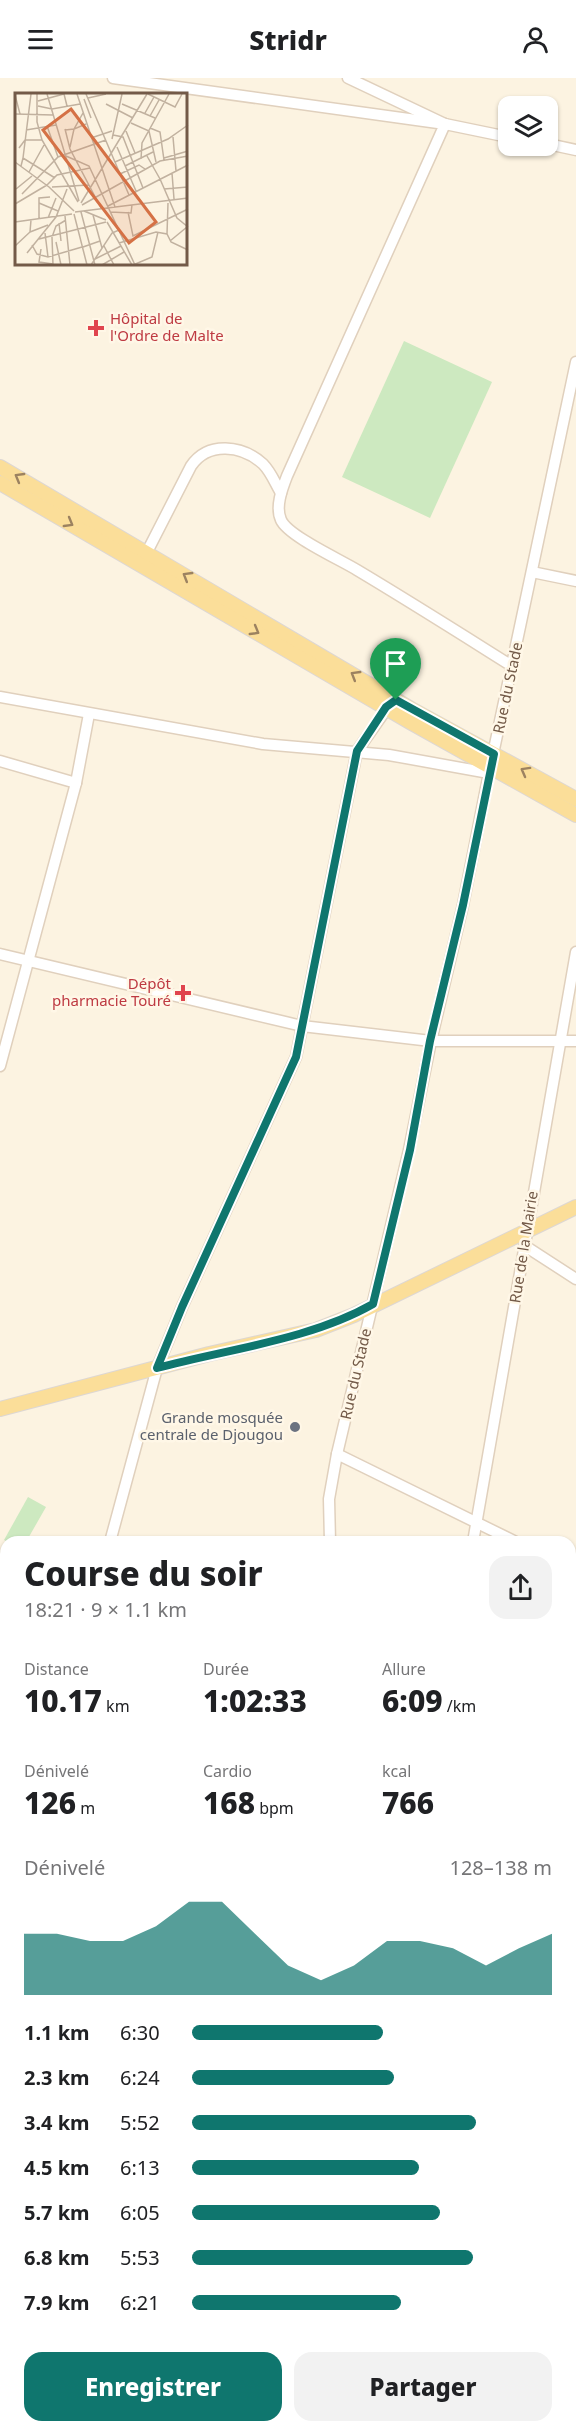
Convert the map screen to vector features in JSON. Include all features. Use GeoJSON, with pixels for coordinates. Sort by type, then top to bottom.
{"type":"FeatureCollection","features":[{"type":"Feature","properties":{"kind":"main road"},"geometry":{"type":"LineString","coordinates":[[0,466],[147,552],[391,704],[576,815]]}},
{"type":"Feature","properties":{"kind":"main road"},"geometry":{"type":"LineString","coordinates":[[0,483],[391,704]]}},
{"type":"Feature","properties":{"kind":"main road"},"geometry":{"type":"LineString","coordinates":[[491,765],[576,799]]}},
{"type":"Feature","properties":{"kind":"main road"},"geometry":{"type":"LineString","coordinates":[[0,1409],[316,1330],[354,1315],[576,1207]]}},
{"type":"Feature","properties":{"kind":"street"},"geometry":{"type":"LineString","coordinates":[[113,78],[445,124],[498,135]]}},
{"type":"Feature","properties":{"kind":"street"},"geometry":{"type":"LineString","coordinates":[[348,78],[445,124]]}},
{"type":"Feature","properties":{"kind":"street"},"geometry":{"type":"LineString","coordinates":[[445,124],[280,493],[281,520],[292,532],[355,568],[512,666]]}},
{"type":"Feature","properties":{"kind":"street"},"geometry":{"type":"LineString","coordinates":[[558,146],[576,150]]}},
{"type":"Feature","properties":{"kind":"street","name":"Rue du Stade"},"geometry":{"type":"LineString","coordinates":[[330,1536],[329,1498],[337,1454],[410,1150],[430,1041],[463,905],[576,362]]}},
{"type":"Feature","properties":{"kind":"street"},"geometry":{"type":"LineString","coordinates":[[147,552],[191,466],[206,450],[219,448],[236,450],[252,457],[268,471],[280,493]]}},
{"type":"Feature","properties":{"kind":"street"},"geometry":{"type":"LineString","coordinates":[[532,572],[576,580]]}},
{"type":"Feature","properties":{"kind":"street"},"geometry":{"type":"LineString","coordinates":[[0,697],[263,744],[491,765]]}},
{"type":"Feature","properties":{"kind":"street"},"geometry":{"type":"LineString","coordinates":[[112,1536],[157,1368],[182,1307],[296,1057],[357,751],[391,704]]}},
{"type":"Feature","properties":{"kind":"street"},"geometry":{"type":"LineString","coordinates":[[0,1066],[76,783],[89,714]]}},
{"type":"Feature","properties":{"kind":"street"},"geometry":{"type":"LineString","coordinates":[[0,761],[76,783]]}},
{"type":"Feature","properties":{"kind":"street","name":"Rue de la Mairie"},"geometry":{"type":"LineString","coordinates":[[473,1536],[576,952]]}},
{"type":"Feature","properties":{"kind":"street"},"geometry":{"type":"LineString","coordinates":[[0,954],[302,1026],[430,1041],[576,1041]]}},
{"type":"Feature","properties":{"kind":"street"},"geometry":{"type":"LineString","coordinates":[[525,1246],[576,1279]]}},
{"type":"Feature","properties":{"kind":"street"},"geometry":{"type":"LineString","coordinates":[[337,1454],[504,1536]]}},
{"type":"Feature","properties":{"kind":"green space"},"geometry":{"type":"Polygon","coordinates":[[[404,341],[492,382],[430,518],[342,477],[404,341]]]}},
{"type":"Feature","properties":{"kind":"green space"},"geometry":{"type":"Polygon","coordinates":[[[28,1497],[46,1507],[29,1536],[6,1536],[28,1497]]]}},
{"type":"Feature","properties":{"kind":"place","name":"Hôpital de l'Ordre de Malte"},"geometry":{"type":"Point","coordinates":[96,328]}},
{"type":"Feature","properties":{"kind":"place","name":"Dépôt pharmacie Touré"},"geometry":{"type":"Point","coordinates":[183,993]}},
{"type":"Feature","properties":{"kind":"place","name":"Grande mosquée centrale de Djougou"},"geometry":{"type":"Point","coordinates":[295,1427]}},
{"type":"Feature","properties":{"kind":"route"},"geometry":{"type":"LineString","coordinates":[[396,700],[494,754],[463,905],[430,1041],[410,1150],[373,1304],[354,1315],[316,1330],[157,1368],[182,1307],[296,1057],[357,751],[386,707],[396,700]]}}]}
